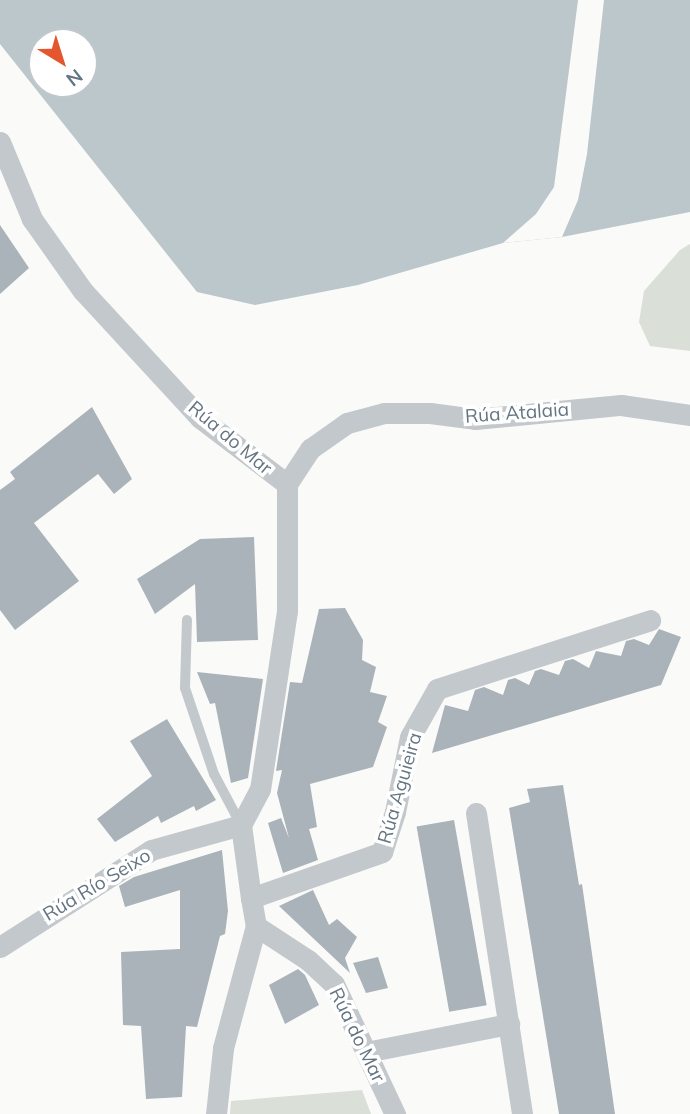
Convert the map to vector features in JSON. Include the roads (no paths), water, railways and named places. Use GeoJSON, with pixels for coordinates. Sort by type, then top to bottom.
{"type":"FeatureCollection","features":[{"type":"Feature","properties":{"kind":"street","name":"Rúa do Mar"},"geometry":{"type":"LineString","coordinates":[[0,142],[32,219],[83,290],[200,418],[287,484],[287,611],[260,789],[241,825]]}},
{"type":"Feature","properties":{"kind":"street","name":"Rúa Atalaia"},"geometry":{"type":"LineString","coordinates":[[287,484],[310,449],[347,423],[384,413],[475,419],[621,405],[690,415]]}},
{"type":"Feature","properties":{"kind":"street","name":"Rúa Aguieira"},"geometry":{"type":"LineString","coordinates":[[251,898],[382,852],[395,812],[410,737],[437,689],[650,621]]}},
{"type":"Feature","properties":{"kind":"street"},"geometry":{"type":"LineString","coordinates":[[476,813],[522,1114]]}},
{"type":"Feature","properties":{"kind":"street"},"geometry":{"type":"LineString","coordinates":[[216,1114],[223,1048],[256,926],[241,825]]}},
{"type":"Feature","properties":{"kind":"street","name":"Rúa Río Seixo"},"geometry":{"type":"LineString","coordinates":[[0,947],[151,850],[241,825]]}},
{"type":"Feature","properties":{"kind":"street","name":"Rúa do Mar"},"geometry":{"type":"LineString","coordinates":[[256,926],[308,960],[334,984],[395,1114]]}},
{"type":"Feature","properties":{"kind":"street"},"geometry":{"type":"LineString","coordinates":[[366,1052],[509,1024]]}},
{"type":"Feature","properties":{"kind":"lane"},"geometry":{"type":"LineString","coordinates":[[187,620],[185,688],[214,774],[241,825]]}}]}
